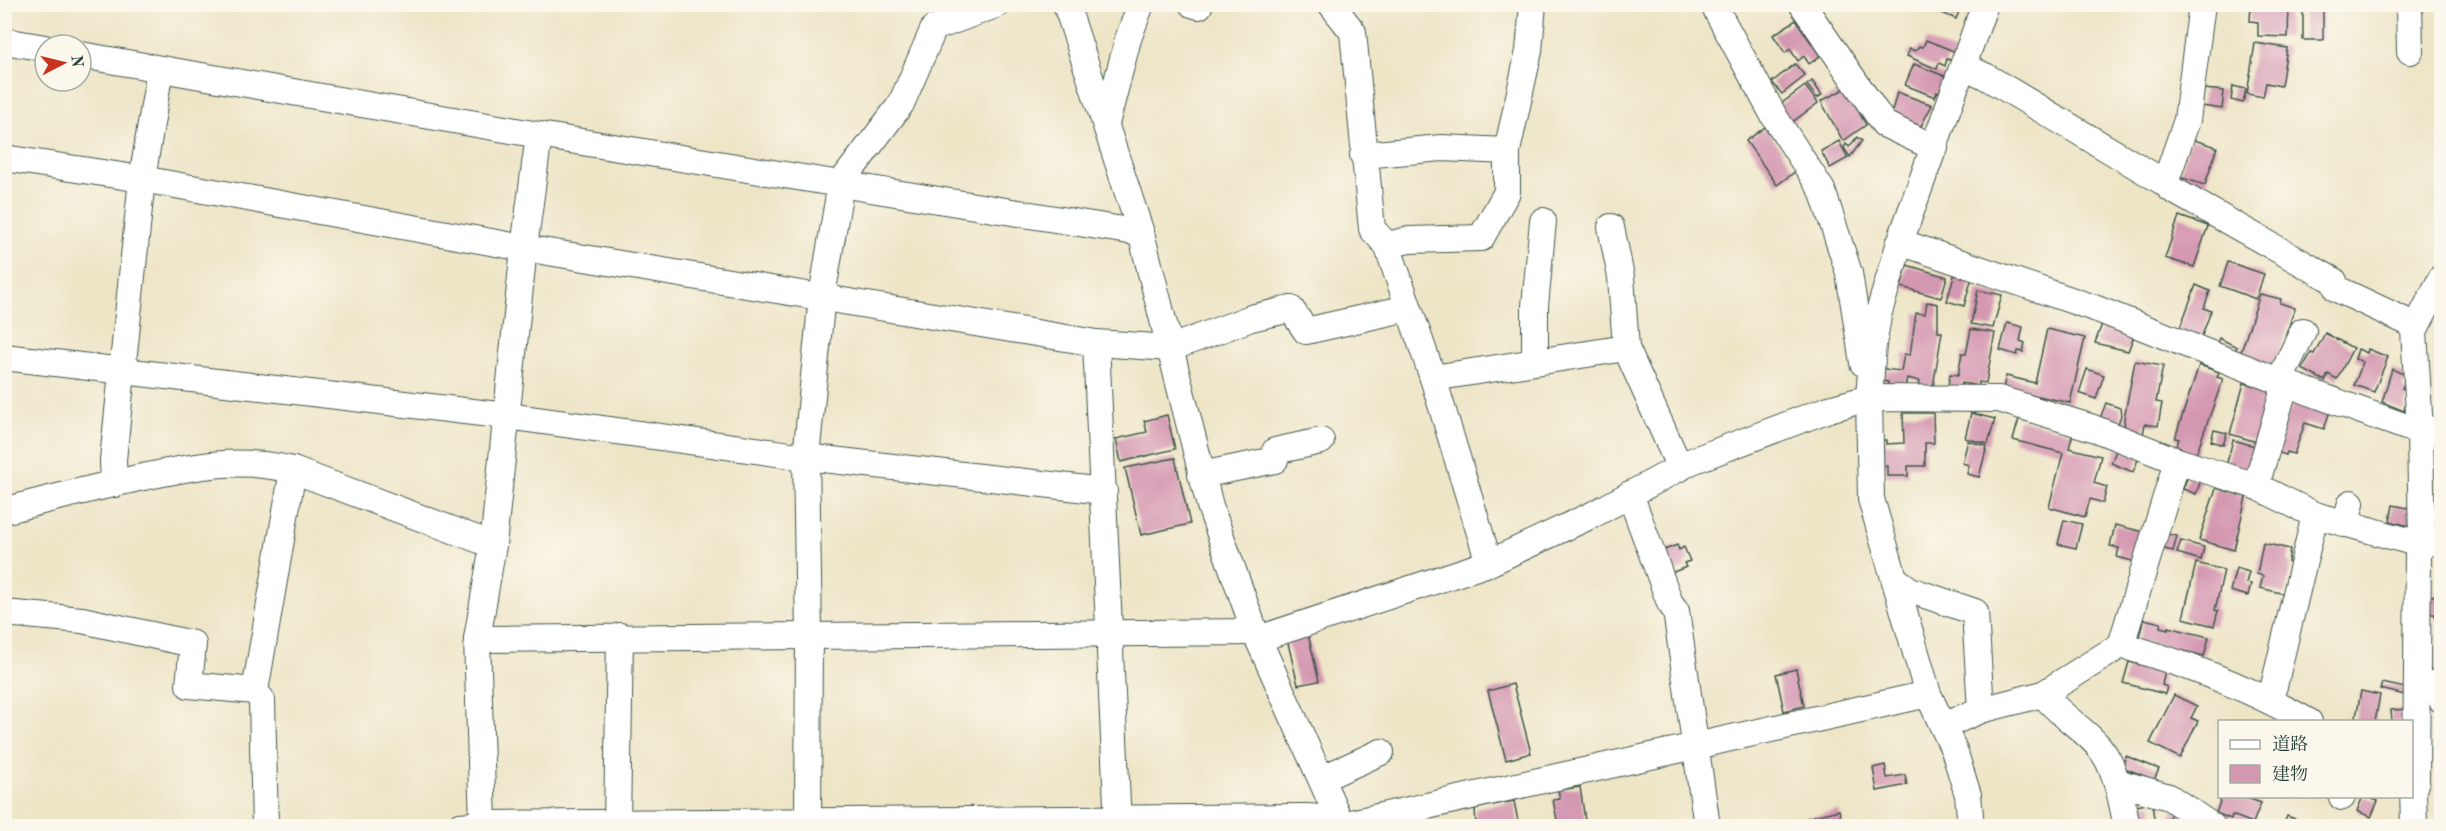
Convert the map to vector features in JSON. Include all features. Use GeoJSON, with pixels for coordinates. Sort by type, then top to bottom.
{"type":"FeatureCollection","features":[{"type":"Feature","properties":{"kind":"street"},"geometry":{"type":"LineString","coordinates":[[808,824],[809,635],[806,457],[822,296],[840,183],[901,104],[934,28],[998,4]]}},
{"type":"Feature","properties":{"kind":"street"},"geometry":{"type":"LineString","coordinates":[[1066,4],[1141,233],[1202,475],[1257,635],[1323,778],[1342,826]]}},
{"type":"Feature","properties":{"kind":"street"},"geometry":{"type":"LineString","coordinates":[[1106,124],[1128,39],[1141,4]]}},
{"type":"Feature","properties":{"kind":"street"},"geometry":{"type":"LineString","coordinates":[[1331,4],[1353,32],[1363,155],[1372,229],[1387,245],[1432,378],[1489,563]]}},
{"type":"Feature","properties":{"kind":"street"},"geometry":{"type":"LineString","coordinates":[[1387,245],[1409,240],[1481,238],[1507,192],[1507,151],[1529,51],[1533,4]]}},
{"type":"Feature","properties":{"kind":"street"},"geometry":{"type":"LineString","coordinates":[[1713,4],[1774,116],[1822,190],[1849,273],[1869,398]]}},
{"type":"Feature","properties":{"kind":"street"},"geometry":{"type":"LineString","coordinates":[[1802,4],[1884,124],[1935,148]]}},
{"type":"Feature","properties":{"kind":"street"},"geometry":{"type":"LineString","coordinates":[[1971,826],[1968,795],[1954,750],[1928,694],[1871,500],[1869,398],[1873,344],[1879,312],[1900,242],[1985,4]]}},
{"type":"Feature","properties":{"kind":"street"},"geometry":{"type":"LineString","coordinates":[[2165,183],[2187,120],[2202,4]]}},
{"type":"Feature","properties":{"kind":"street"},"geometry":{"type":"LineString","coordinates":[[2409,4],[2410,51]]}},
{"type":"Feature","properties":{"kind":"street"},"geometry":{"type":"LineString","coordinates":[[4,41],[33,46]]}},
{"type":"Feature","properties":{"kind":"street"},"geometry":{"type":"LineString","coordinates":[[93,57],[540,135],[1141,233]]}},
{"type":"Feature","properties":{"kind":"street"},"geometry":{"type":"LineString","coordinates":[[1963,66],[2014,93],[2165,183],[2171,189],[2334,281],[2337,289],[2416,326]]}},
{"type":"Feature","properties":{"kind":"street"},"geometry":{"type":"LineString","coordinates":[[114,484],[113,460],[142,179],[160,69]]}},
{"type":"Feature","properties":{"kind":"street"},"geometry":{"type":"LineString","coordinates":[[540,135],[524,248],[493,545],[477,639],[472,825],[1118,823],[1307,817],[1321,818],[1342,826],[1928,694]]}},
{"type":"Feature","properties":{"kind":"street"},"geometry":{"type":"LineString","coordinates":[[1363,155],[1442,148],[1507,151]]}},
{"type":"Feature","properties":{"kind":"street"},"geometry":{"type":"LineString","coordinates":[[4,158],[142,179],[524,248],[1096,343],[1171,348],[1251,318],[1291,309],[1306,331],[1408,308]]}},
{"type":"Feature","properties":{"kind":"street"},"geometry":{"type":"LineString","coordinates":[[1535,360],[1535,306],[1543,221]]}},
{"type":"Feature","properties":{"kind":"street"},"geometry":{"type":"LineString","coordinates":[[1611,227],[1621,277],[1626,348],[1680,468]]}},
{"type":"Feature","properties":{"kind":"street"},"geometry":{"type":"LineString","coordinates":[[1900,242],[2097,309],[2283,381],[2431,430]]}},
{"type":"Feature","properties":{"kind":"street"},"geometry":{"type":"LineString","coordinates":[[2432,543],[2431,430],[2414,331],[2442,277]]}},
{"type":"Feature","properties":{"kind":"street"},"geometry":{"type":"LineString","coordinates":[[2256,486],[2283,381],[2303,331]]}},
{"type":"Feature","properties":{"kind":"street"},"geometry":{"type":"LineString","coordinates":[[1096,343],[1118,823]]}},
{"type":"Feature","properties":{"kind":"street"},"geometry":{"type":"LineString","coordinates":[[1432,378],[1535,360],[1626,348]]}},
{"type":"Feature","properties":{"kind":"street"},"geometry":{"type":"LineString","coordinates":[[4,357],[507,416],[806,457],[1104,491]]}},
{"type":"Feature","properties":{"kind":"street"},"geometry":{"type":"LineString","coordinates":[[477,639],[809,635],[1257,635],[1489,563],[1680,468],[1829,409],[1869,398],[2000,399],[2093,428],[2177,461],[2256,486],[2315,515],[2348,514],[2432,543]]}},
{"type":"Feature","properties":{"kind":"street"},"geometry":{"type":"LineString","coordinates":[[1202,475],[1275,460],[1275,452],[1321,441]]}},
{"type":"Feature","properties":{"kind":"street"},"geometry":{"type":"LineString","coordinates":[[1943,726],[1981,710],[2043,694],[2121,645],[2177,461]]}},
{"type":"Feature","properties":{"kind":"street"},"geometry":{"type":"LineString","coordinates":[[4,511],[212,463],[263,463],[292,470],[493,545]]}},
{"type":"Feature","properties":{"kind":"street"},"geometry":{"type":"LineString","coordinates":[[255,691],[292,470]]}},
{"type":"Feature","properties":{"kind":"street"},"geometry":{"type":"LineString","coordinates":[[1630,494],[1670,603],[1676,611],[1707,826]]}},
{"type":"Feature","properties":{"kind":"street"},"geometry":{"type":"LineString","coordinates":[[2268,699],[2274,686],[2315,515]]}},
{"type":"Feature","properties":{"kind":"street"},"geometry":{"type":"LineString","coordinates":[[2414,826],[2418,552],[2432,543]]}},
{"type":"Feature","properties":{"kind":"street"},"geometry":{"type":"LineString","coordinates":[[1895,579],[1910,590],[1975,612],[1981,710]]}},
{"type":"Feature","properties":{"kind":"street"},"geometry":{"type":"LineString","coordinates":[[4,613],[82,620],[195,635],[189,685],[255,691],[262,700],[265,826]]}},
{"type":"Feature","properties":{"kind":"street"},"geometry":{"type":"LineString","coordinates":[[617,824],[620,636]]}},
{"type":"Feature","properties":{"kind":"street"},"geometry":{"type":"LineString","coordinates":[[2121,645],[2198,670],[2268,699],[2305,720]]}},
{"type":"Feature","properties":{"kind":"street"},"geometry":{"type":"LineString","coordinates":[[2043,694],[2056,711],[2100,748],[2117,782],[2127,826]]}},
{"type":"Feature","properties":{"kind":"street"},"geometry":{"type":"LineString","coordinates":[[1323,778],[1382,752]]}},
{"type":"Feature","properties":{"kind":"street"},"geometry":{"type":"LineString","coordinates":[[2117,782],[2169,797],[2212,826]]}},
{"type":"Feature","properties":{"kind":"building"},"geometry":{"type":"Polygon","coordinates":[[[1935,4],[1962,4],[1956,19],[1933,9],[1935,4]]]}},
{"type":"Feature","properties":{"kind":"building"},"geometry":{"type":"Polygon","coordinates":[[[2251,4],[2289,4],[2288,37],[2258,36],[2258,22],[2250,21],[2251,4]]]}},
{"type":"Feature","properties":{"kind":"building"},"geometry":{"type":"Polygon","coordinates":[[[2303,7],[2323,7],[2323,40],[2303,40],[2303,7]]]}},
{"type":"Feature","properties":{"kind":"building"},"geometry":{"type":"Polygon","coordinates":[[[1796,20],[1820,56],[1809,64],[1804,56],[1798,61],[1790,49],[1785,53],[1773,35],[1796,20]]]}},
{"type":"Feature","properties":{"kind":"building"},"geometry":{"type":"Polygon","coordinates":[[[1926,40],[1956,52],[1953,61],[1947,59],[1945,66],[1939,63],[1937,69],[1907,56],[1910,49],[1916,51],[1919,46],[1923,47],[1926,40]]]}},
{"type":"Feature","properties":{"kind":"building"},"geometry":{"type":"Polygon","coordinates":[[[2255,43],[2287,48],[2281,86],[2266,83],[2263,97],[2247,94],[2255,43]]]}},
{"type":"Feature","properties":{"kind":"building"},"geometry":{"type":"Polygon","coordinates":[[[1795,64],[1805,76],[1782,94],[1772,82],[1795,64]]]}},
{"type":"Feature","properties":{"kind":"building"},"geometry":{"type":"Polygon","coordinates":[[[1914,64],[1947,77],[1941,93],[1937,92],[1935,97],[1905,85],[1914,64]]]}},
{"type":"Feature","properties":{"kind":"building"},"geometry":{"type":"Polygon","coordinates":[[[1812,81],[1822,95],[1817,98],[1807,85],[1812,81]]]}},
{"type":"Feature","properties":{"kind":"building"},"geometry":{"type":"Polygon","coordinates":[[[1805,86],[1818,103],[1791,123],[1778,106],[1805,86]]]}},
{"type":"Feature","properties":{"kind":"building"},"geometry":{"type":"Polygon","coordinates":[[[2233,86],[2246,89],[2243,103],[2231,100],[2233,86]]]}},
{"type":"Feature","properties":{"kind":"building"},"geometry":{"type":"Polygon","coordinates":[[[1846,88],[1866,125],[1843,141],[1821,101],[1846,88]]]}},
{"type":"Feature","properties":{"kind":"building"},"geometry":{"type":"Polygon","coordinates":[[[2204,89],[2224,91],[2222,109],[2202,106],[2204,89]]]}},
{"type":"Feature","properties":{"kind":"building"},"geometry":{"type":"Polygon","coordinates":[[[1897,92],[1932,105],[1921,126],[1891,115],[1897,92]]]}},
{"type":"Feature","properties":{"kind":"building"},"geometry":{"type":"Polygon","coordinates":[[[1765,127],[1796,171],[1777,185],[1746,141],[1765,127]]]}},
{"type":"Feature","properties":{"kind":"building"},"geometry":{"type":"Polygon","coordinates":[[[1857,137],[1862,141],[1850,157],[1844,148],[1846,144],[1849,147],[1857,137]]]}},
{"type":"Feature","properties":{"kind":"building"},"geometry":{"type":"Polygon","coordinates":[[[2194,140],[2217,147],[2205,185],[2179,177],[2190,141],[2194,140]]]}},
{"type":"Feature","properties":{"kind":"building"},"geometry":{"type":"Polygon","coordinates":[[[1839,141],[1848,158],[1830,168],[1821,151],[1839,141]]]}},
{"type":"Feature","properties":{"kind":"building"},"geometry":{"type":"Polygon","coordinates":[[[2179,216],[2208,226],[2194,267],[2165,258],[2179,216]]]}},
{"type":"Feature","properties":{"kind":"building"},"geometry":{"type":"Polygon","coordinates":[[[2228,262],[2264,274],[2256,299],[2220,286],[2228,262]]]}},
{"type":"Feature","properties":{"kind":"building"},"geometry":{"type":"Polygon","coordinates":[[[1907,265],[1947,277],[1941,298],[1901,287],[1907,265]]]}},
{"type":"Feature","properties":{"kind":"building"},"geometry":{"type":"Polygon","coordinates":[[[1955,272],[1972,277],[1964,306],[1947,301],[1955,272]]]}},
{"type":"Feature","properties":{"kind":"building"},"geometry":{"type":"Polygon","coordinates":[[[2196,285],[2210,291],[2204,308],[2211,311],[2200,341],[2178,333],[2196,285]]]}},
{"type":"Feature","properties":{"kind":"building"},"geometry":{"type":"Polygon","coordinates":[[[1978,290],[2002,295],[1993,328],[1971,324],[1978,290]]]}},
{"type":"Feature","properties":{"kind":"building"},"geometry":{"type":"Polygon","coordinates":[[[2260,294],[2281,299],[2280,303],[2295,308],[2275,367],[2240,355],[2260,294]]]}},
{"type":"Feature","properties":{"kind":"building"},"geometry":{"type":"Polygon","coordinates":[[[1927,302],[1938,304],[1938,332],[1942,332],[1933,387],[1919,385],[1920,381],[1907,378],[1905,388],[1888,385],[1888,382],[1882,381],[1884,369],[1901,371],[1904,354],[1910,355],[1916,313],[1925,314],[1927,302]]]}},
{"type":"Feature","properties":{"kind":"building"},"geometry":{"type":"Polygon","coordinates":[[[2007,323],[2023,327],[2020,341],[2025,343],[2023,352],[2018,351],[2017,355],[2000,350],[2007,323]]]}},
{"type":"Feature","properties":{"kind":"building"},"geometry":{"type":"Polygon","coordinates":[[[2102,324],[2134,336],[2128,351],[2095,343],[2102,324]]]}},
{"type":"Feature","properties":{"kind":"building"},"geometry":{"type":"Polygon","coordinates":[[[1971,329],[1995,333],[1986,383],[1979,382],[1979,386],[1962,383],[1961,388],[1948,386],[1950,374],[1958,375],[1962,353],[1966,354],[1971,329]]]}},
{"type":"Feature","properties":{"kind":"building"},"geometry":{"type":"Polygon","coordinates":[[[2047,329],[2085,338],[2070,403],[2038,396],[2037,401],[2003,388],[2006,376],[2035,383],[2047,329]]]}},
{"type":"Feature","properties":{"kind":"building"},"geometry":{"type":"Polygon","coordinates":[[[2325,333],[2353,348],[2337,379],[2328,374],[2325,381],[2302,369],[2311,353],[2314,354],[2325,333]]]}},
{"type":"Feature","properties":{"kind":"building"},"geometry":{"type":"Polygon","coordinates":[[[2219,338],[2237,347],[2232,356],[2215,348],[2219,338]]]}},
{"type":"Feature","properties":{"kind":"building"},"geometry":{"type":"Polygon","coordinates":[[[2358,349],[2367,353],[2368,349],[2388,357],[2374,392],[2354,385],[2363,362],[2355,359],[2358,349]]]}},
{"type":"Feature","properties":{"kind":"building"},"geometry":{"type":"Polygon","coordinates":[[[2135,361],[2163,366],[2156,402],[2162,403],[2158,426],[2145,424],[2143,434],[2125,430],[2124,418],[2135,361]]]}},
{"type":"Feature","properties":{"kind":"building"},"geometry":{"type":"Polygon","coordinates":[[[2199,365],[2219,372],[2217,377],[2223,379],[2195,457],[2175,449],[2179,439],[2175,438],[2199,365]]]}},
{"type":"Feature","properties":{"kind":"building"},"geometry":{"type":"Polygon","coordinates":[[[2087,369],[2104,375],[2096,399],[2079,393],[2087,369]]]}},
{"type":"Feature","properties":{"kind":"building"},"geometry":{"type":"Polygon","coordinates":[[[2392,369],[2408,376],[2402,388],[2409,391],[2404,411],[2382,402],[2392,369]]]}},
{"type":"Feature","properties":{"kind":"building"},"geometry":{"type":"Polygon","coordinates":[[[2244,383],[2271,390],[2257,442],[2230,434],[2244,383]]]}},
{"type":"Feature","properties":{"kind":"building"},"geometry":{"type":"Polygon","coordinates":[[[2294,399],[2330,411],[2324,429],[2305,423],[2294,454],[2287,452],[2286,455],[2273,451],[2294,399]]]}},
{"type":"Feature","properties":{"kind":"building"},"geometry":{"type":"Polygon","coordinates":[[[2106,403],[2120,408],[2121,415],[2117,428],[2099,421],[2106,403]]]}},
{"type":"Feature","properties":{"kind":"building"},"geometry":{"type":"Polygon","coordinates":[[[1903,413],[1933,413],[1934,443],[1925,443],[1925,466],[1908,466],[1908,476],[1887,476],[1887,466],[1881,466],[1880,440],[1886,440],[1886,444],[1904,443],[1903,413]]]}},
{"type":"Feature","properties":{"kind":"building"},"geometry":{"type":"Polygon","coordinates":[[[1971,413],[1995,419],[1988,444],[1965,438],[1971,413]]]}},
{"type":"Feature","properties":{"kind":"building"},"geometry":{"type":"Polygon","coordinates":[[[1167,415],[1175,449],[1121,462],[1116,439],[1147,432],[1144,421],[1167,415]]]}},
{"type":"Feature","properties":{"kind":"building"},"geometry":{"type":"Polygon","coordinates":[[[2019,419],[2073,433],[2069,448],[2101,456],[2094,483],[2107,487],[2103,503],[2090,499],[2085,517],[2049,507],[2063,453],[2013,440],[2019,419]]]}},
{"type":"Feature","properties":{"kind":"building"},"geometry":{"type":"Polygon","coordinates":[[[2214,430],[2227,433],[2223,445],[2211,441],[2214,430]]]}},
{"type":"Feature","properties":{"kind":"building"},"geometry":{"type":"Polygon","coordinates":[[[2233,440],[2255,446],[2248,472],[2226,466],[2233,440]]]}},
{"type":"Feature","properties":{"kind":"building"},"geometry":{"type":"Polygon","coordinates":[[[1968,441],[1987,446],[1979,477],[1967,474],[1969,465],[1962,463],[1968,441]]]}},
{"type":"Feature","properties":{"kind":"building"},"geometry":{"type":"Polygon","coordinates":[[[2117,448],[2139,457],[2133,472],[2111,463],[2117,448]]]}},
{"type":"Feature","properties":{"kind":"building"},"geometry":{"type":"Polygon","coordinates":[[[1175,458],[1190,524],[1141,535],[1125,468],[1175,458]]]}},
{"type":"Feature","properties":{"kind":"building"},"geometry":{"type":"Polygon","coordinates":[[[2188,476],[2201,480],[2196,494],[2183,489],[2188,476]]]}},
{"type":"Feature","properties":{"kind":"building"},"geometry":{"type":"Polygon","coordinates":[[[2216,488],[2246,497],[2234,550],[2199,540],[2216,488]]]}},
{"type":"Feature","properties":{"kind":"building"},"geometry":{"type":"Polygon","coordinates":[[[2393,505],[2413,509],[2409,526],[2390,521],[2393,505]]]}},
{"type":"Feature","properties":{"kind":"building"},"geometry":{"type":"Polygon","coordinates":[[[2064,520],[2082,524],[2076,548],[2058,544],[2064,520]]]}},
{"type":"Feature","properties":{"kind":"building"},"geometry":{"type":"Polygon","coordinates":[[[2115,525],[2144,532],[2136,562],[2117,557],[2119,548],[2110,546],[2115,525]]]}},
{"type":"Feature","properties":{"kind":"building"},"geometry":{"type":"Polygon","coordinates":[[[2163,533],[2177,536],[2173,551],[2160,548],[2163,533]]]}},
{"type":"Feature","properties":{"kind":"building"},"geometry":{"type":"Polygon","coordinates":[[[2181,541],[2204,547],[2201,560],[2177,553],[2181,541]]]}},
{"type":"Feature","properties":{"kind":"building"},"geometry":{"type":"Polygon","coordinates":[[[2263,543],[2290,549],[2288,562],[2291,563],[2285,594],[2260,588],[2263,576],[2257,574],[2263,543]]]}},
{"type":"Feature","properties":{"kind":"building"},"geometry":{"type":"Polygon","coordinates":[[[1677,545],[1679,550],[1684,547],[1690,561],[1684,563],[1686,567],[1666,575],[1657,553],[1677,545]]]}},
{"type":"Feature","properties":{"kind":"building"},"geometry":{"type":"Polygon","coordinates":[[[2196,563],[2224,570],[2215,610],[2218,611],[2214,626],[2183,618],[2196,563]]]}},
{"type":"Feature","properties":{"kind":"building"},"geometry":{"type":"Polygon","coordinates":[[[2236,568],[2249,572],[2246,583],[2251,584],[2248,596],[2230,591],[2236,568]]]}},
{"type":"Feature","properties":{"kind":"building"},"geometry":{"type":"Polygon","coordinates":[[[2442,593],[2442,619],[2436,620],[2435,614],[2431,614],[2429,597],[2442,593]]]}},
{"type":"Feature","properties":{"kind":"building"},"geometry":{"type":"Polygon","coordinates":[[[2144,619],[2161,623],[2160,627],[2209,637],[2204,656],[2138,640],[2144,619]]]}},
{"type":"Feature","properties":{"kind":"building"},"geometry":{"type":"Polygon","coordinates":[[[1308,634],[1319,681],[1298,685],[1287,639],[1308,634]]]}},
{"type":"Feature","properties":{"kind":"building"},"geometry":{"type":"Polygon","coordinates":[[[2129,662],[2165,671],[2162,685],[2167,687],[2165,694],[2123,683],[2129,662]]]}},
{"type":"Feature","properties":{"kind":"building"},"geometry":{"type":"Polygon","coordinates":[[[1796,669],[1804,706],[1784,711],[1776,674],[1796,669]]]}},
{"type":"Feature","properties":{"kind":"building"},"geometry":{"type":"Polygon","coordinates":[[[2382,683],[2410,689],[2409,696],[2380,689],[2382,683]]]}},
{"type":"Feature","properties":{"kind":"building"},"geometry":{"type":"Polygon","coordinates":[[[1513,684],[1531,753],[1506,760],[1488,691],[1513,684]]]}},
{"type":"Feature","properties":{"kind":"building"},"geometry":{"type":"Polygon","coordinates":[[[2361,691],[2380,695],[2375,720],[2355,720],[2361,691]]]}},
{"type":"Feature","properties":{"kind":"building"},"geometry":{"type":"Polygon","coordinates":[[[2174,695],[2197,706],[2191,718],[2198,721],[2180,758],[2150,743],[2174,695]]]}},
{"type":"Feature","properties":{"kind":"building"},"geometry":{"type":"Polygon","coordinates":[[[2408,709],[2409,720],[2392,720],[2391,710],[2408,709]]]}},
{"type":"Feature","properties":{"kind":"building"},"geometry":{"type":"Polygon","coordinates":[[[2126,756],[2159,769],[2154,780],[2122,767],[2126,756]]]}},
{"type":"Feature","properties":{"kind":"building"},"geometry":{"type":"Polygon","coordinates":[[[1885,765],[1887,778],[1905,775],[1907,785],[1877,791],[1873,768],[1885,765]]]}},
{"type":"Feature","properties":{"kind":"building"},"geometry":{"type":"Polygon","coordinates":[[[1580,787],[1585,820],[1558,825],[1553,800],[1560,799],[1558,790],[1580,787]]]}},
{"type":"Feature","properties":{"kind":"building"},"geometry":{"type":"Polygon","coordinates":[[[2221,798],[2247,798],[2261,803],[2253,823],[2232,815],[2231,819],[2216,813],[2221,798]]]}},
{"type":"Feature","properties":{"kind":"building"},"geometry":{"type":"Polygon","coordinates":[[[2362,798],[2378,801],[2371,817],[2357,811],[2362,798]]]}},
{"type":"Feature","properties":{"kind":"building"},"geometry":{"type":"Polygon","coordinates":[[[1514,801],[1519,826],[1476,826],[1475,808],[1514,801]]]}},
{"type":"Feature","properties":{"kind":"building"},"geometry":{"type":"Polygon","coordinates":[[[2152,803],[2155,826],[2138,826],[2135,806],[2152,803]]]}},
{"type":"Feature","properties":{"kind":"building"},"geometry":{"type":"Polygon","coordinates":[[[2175,809],[2197,826],[2168,826],[2164,823],[2175,809]]]}},
{"type":"Feature","properties":{"kind":"building"},"geometry":{"type":"Polygon","coordinates":[[[1839,810],[1843,826],[1799,826],[1798,820],[1839,810]]]}},
{"type":"Feature","properties":{"kind":"building"},"geometry":{"type":"Polygon","coordinates":[[[2287,816],[2314,826],[2283,826],[2287,816]]]}}]}
